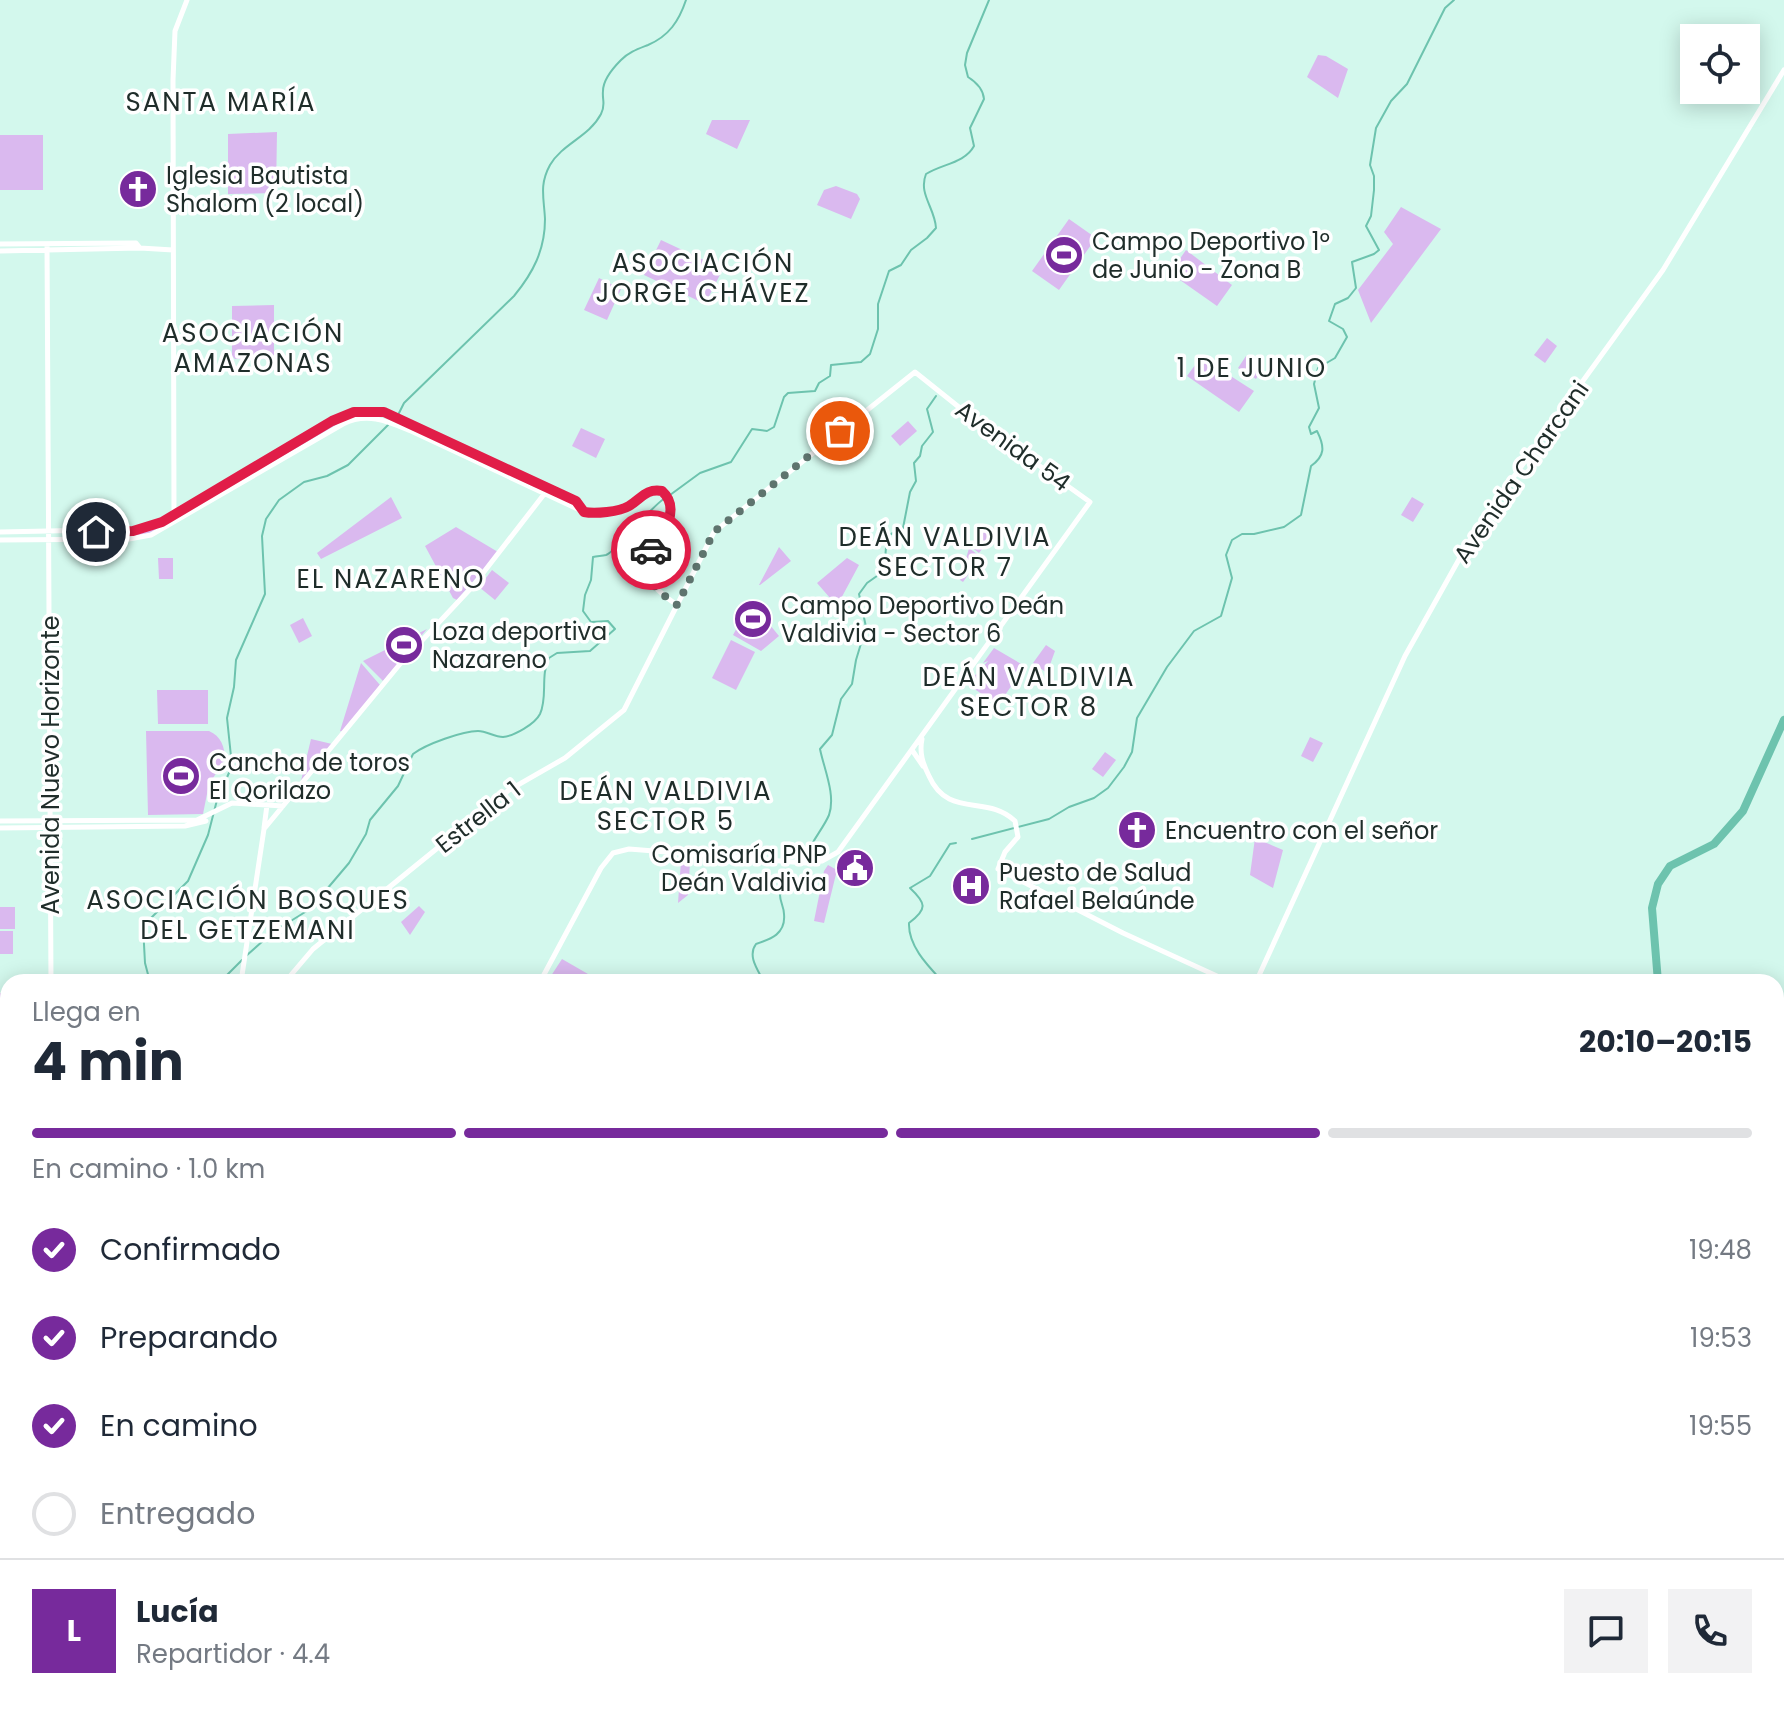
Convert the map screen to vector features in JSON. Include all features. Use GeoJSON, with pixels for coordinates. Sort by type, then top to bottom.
{"type":"FeatureCollection","features":[{"type":"Feature","properties":{"kind":"street"},"geometry":{"type":"LineString","coordinates":[[174,516],[173,80],[175,31],[187,0]]}},
{"type":"Feature","properties":{"kind":"street","name":"Avenida Charcani"},"geometry":{"type":"LineString","coordinates":[[1260,974],[1405,656],[1463,552],[1488,511],[1603,357],[1663,270],[1784,70]]}},
{"type":"Feature","properties":{"kind":"street"},"geometry":{"type":"LineString","coordinates":[[0,251],[136,243],[140,248],[173,250]]}},
{"type":"Feature","properties":{"kind":"street"},"geometry":{"type":"LineString","coordinates":[[0,244],[47,247]]}},
{"type":"Feature","properties":{"kind":"street","name":"Avenida Nuevo Horizonte"},"geometry":{"type":"LineString","coordinates":[[47,247],[51,974]]}},
{"type":"Feature","properties":{"kind":"street","name":"Avenida 54"},"geometry":{"type":"LineString","coordinates":[[915,372],[1090,502],[923,735]]}},
{"type":"Feature","properties":{"kind":"street","name":"Estrella 1"},"geometry":{"type":"LineString","coordinates":[[292,974],[313,949],[509,790],[565,758],[624,710],[714,532],[915,372]]}},
{"type":"Feature","properties":{"kind":"street"},"geometry":{"type":"LineString","coordinates":[[0,532],[133,531],[162,522],[332,421],[366,410],[384,412],[416,424],[584,512],[621,509],[650,491],[665,492],[670,508],[669,521],[660,539],[641,563],[659,592],[677,605]]}},
{"type":"Feature","properties":{"kind":"street"},"geometry":{"type":"LineString","coordinates":[[0,540],[135,539],[151,535],[343,424],[364,418],[384,420],[545,491],[576,501],[584,512]]}},
{"type":"Feature","properties":{"kind":"street"},"geometry":{"type":"LineString","coordinates":[[264,829],[400,664],[473,586],[545,491]]}},
{"type":"Feature","properties":{"kind":"street"},"geometry":{"type":"LineString","coordinates":[[544,974],[601,868],[613,853],[629,849],[805,863],[833,857],[923,735]]}},
{"type":"Feature","properties":{"kind":"street"},"geometry":{"type":"LineString","coordinates":[[918,755],[923,735]]}},
{"type":"Feature","properties":{"kind":"street"},"geometry":{"type":"LineString","coordinates":[[913,749],[919,750],[918,755],[934,788],[946,799],[960,805],[1002,811],[1018,828],[1018,837],[1005,852],[998,869],[1123,933],[1213,974]]}},
{"type":"Feature","properties":{"kind":"street"},"geometry":{"type":"LineString","coordinates":[[905,760],[918,755]]}},
{"type":"Feature","properties":{"kind":"street"},"geometry":{"type":"LineString","coordinates":[[242,974],[267,805]]}},
{"type":"Feature","properties":{"kind":"street"},"geometry":{"type":"LineString","coordinates":[[0,821],[189,826],[225,807],[284,806]]}},
{"type":"Feature","properties":{"kind":"street"},"geometry":{"type":"LineString","coordinates":[[0,828],[51,824]]}},
{"type":"Feature","properties":{"kind":"shaded area"},"geometry":{"type":"Polygon","coordinates":[[[1318,55],[1326,56],[1348,69],[1338,98],[1307,77],[1318,55]]]}},
{"type":"Feature","properties":{"kind":"shaded area"},"geometry":{"type":"Polygon","coordinates":[[[712,120],[750,120],[737,149],[706,134],[712,120]]]}},
{"type":"Feature","properties":{"kind":"shaded area"},"geometry":{"type":"Polygon","coordinates":[[[277,132],[276,193],[228,194],[228,134],[277,132]]]}},
{"type":"Feature","properties":{"kind":"shaded area"},"geometry":{"type":"Polygon","coordinates":[[[0,135],[43,135],[43,190],[0,190],[0,135]]]}},
{"type":"Feature","properties":{"kind":"shaded area"},"geometry":{"type":"Polygon","coordinates":[[[836,186],[857,194],[860,199],[851,219],[817,205],[824,190],[836,186]]]}},
{"type":"Feature","properties":{"kind":"shaded area"},"geometry":{"type":"Polygon","coordinates":[[[1401,207],[1441,229],[1371,323],[1358,290],[1393,244],[1384,232],[1401,207]]]}},
{"type":"Feature","properties":{"kind":"shaded area","name":"Campo Deportivo 1º de Junio - Zona B"},"geometry":{"type":"Polygon","coordinates":[[[1069,219],[1096,238],[1059,290],[1032,271],[1069,219]]]}},
{"type":"Feature","properties":{"kind":"shaded area"},"geometry":{"type":"Polygon","coordinates":[[[661,240],[723,269],[705,304],[644,275],[661,240]]]}},
{"type":"Feature","properties":{"kind":"shaded area"},"geometry":{"type":"Polygon","coordinates":[[[1186,250],[1232,285],[1217,306],[1170,273],[1186,250]]]}},
{"type":"Feature","properties":{"kind":"shaded area"},"geometry":{"type":"Polygon","coordinates":[[[599,278],[621,289],[607,320],[584,310],[599,278]]]}},
{"type":"Feature","properties":{"kind":"shaded area"},"geometry":{"type":"Polygon","coordinates":[[[274,305],[274,359],[235,359],[232,356],[232,306],[274,305]]]}},
{"type":"Feature","properties":{"kind":"shaded area"},"geometry":{"type":"Polygon","coordinates":[[[1547,338],[1557,346],[1545,363],[1534,355],[1547,338]]]}},
{"type":"Feature","properties":{"kind":"shaded area"},"geometry":{"type":"Polygon","coordinates":[[[1246,356],[1263,368],[1256,379],[1238,368],[1246,356]]]}},
{"type":"Feature","properties":{"kind":"shaded area"},"geometry":{"type":"Polygon","coordinates":[[[1201,357],[1254,391],[1239,412],[1187,376],[1201,357]]]}},
{"type":"Feature","properties":{"kind":"shaded area"},"geometry":{"type":"Polygon","coordinates":[[[365,413],[341,422],[238,483],[340,419],[365,413]]]}},
{"type":"Feature","properties":{"kind":"shaded area"},"geometry":{"type":"Polygon","coordinates":[[[908,421],[917,431],[900,446],[891,436],[908,421]]]}},
{"type":"Feature","properties":{"kind":"shaded area"},"geometry":{"type":"Polygon","coordinates":[[[581,428],[605,439],[596,458],[572,446],[581,428]]]}},
{"type":"Feature","properties":{"kind":"shaded area"},"geometry":{"type":"Polygon","coordinates":[[[213,495],[144,535],[77,537],[77,534],[149,530],[213,495]]]}},
{"type":"Feature","properties":{"kind":"shaded area"},"geometry":{"type":"Polygon","coordinates":[[[391,497],[402,518],[321,559],[317,553],[391,497]]]}},
{"type":"Feature","properties":{"kind":"shaded area"},"geometry":{"type":"Polygon","coordinates":[[[1412,497],[1424,504],[1413,522],[1401,515],[1412,497]]]}},
{"type":"Feature","properties":{"kind":"shaded area"},"geometry":{"type":"Polygon","coordinates":[[[456,527],[498,552],[457,600],[453,598],[425,546],[456,527]]]}},
{"type":"Feature","properties":{"kind":"shaded area"},"geometry":{"type":"Polygon","coordinates":[[[982,529],[992,536],[979,553],[970,546],[982,529]]]}},
{"type":"Feature","properties":{"kind":"shaded area"},"geometry":{"type":"Polygon","coordinates":[[[779,547],[791,561],[759,585],[779,547]]]}},
{"type":"Feature","properties":{"kind":"shaded area"},"geometry":{"type":"Polygon","coordinates":[[[969,548],[981,557],[963,582],[960,580],[969,548]]]}},
{"type":"Feature","properties":{"kind":"shaded area"},"geometry":{"type":"Polygon","coordinates":[[[158,558],[173,558],[173,579],[159,579],[158,558]]]}},
{"type":"Feature","properties":{"kind":"shaded area"},"geometry":{"type":"Polygon","coordinates":[[[847,558],[859,565],[837,606],[817,583],[847,558]]]}},
{"type":"Feature","properties":{"kind":"shaded area"},"geometry":{"type":"Polygon","coordinates":[[[492,570],[509,583],[495,600],[479,587],[492,570]]]}},
{"type":"Feature","properties":{"kind":"shaded area","name":"Campo Deportivo Deán Valdivia - Sector 6"},"geometry":{"type":"Polygon","coordinates":[[[751,602],[779,636],[761,651],[733,635],[751,602]]]}},
{"type":"Feature","properties":{"kind":"shaded area"},"geometry":{"type":"Polygon","coordinates":[[[303,618],[312,636],[299,643],[290,625],[303,618]]]}},
{"type":"Feature","properties":{"kind":"shaded area","name":"Loza deportiva Nazareno"},"geometry":{"type":"Polygon","coordinates":[[[427,629],[383,681],[363,661],[427,629]]]}},
{"type":"Feature","properties":{"kind":"shaded area"},"geometry":{"type":"Polygon","coordinates":[[[731,640],[755,652],[736,690],[712,678],[731,640]]]}},
{"type":"Feature","properties":{"kind":"shaded area"},"geometry":{"type":"Polygon","coordinates":[[[1046,645],[1055,651],[1047,673],[1033,663],[1046,645]]]}},
{"type":"Feature","properties":{"kind":"shaded area"},"geometry":{"type":"Polygon","coordinates":[[[994,648],[1024,668],[998,705],[970,686],[969,682],[988,661],[983,663],[994,648]]]}},
{"type":"Feature","properties":{"kind":"shaded area"},"geometry":{"type":"Polygon","coordinates":[[[361,663],[380,685],[343,732],[340,731],[361,663]]]}},
{"type":"Feature","properties":{"kind":"shaded area"},"geometry":{"type":"Polygon","coordinates":[[[157,690],[208,690],[208,724],[158,724],[157,690]]]}},
{"type":"Feature","properties":{"kind":"shaded area","name":"Cancha de toros El Qorilazo"},"geometry":{"type":"Polygon","coordinates":[[[146,731],[209,731],[219,739],[225,760],[209,784],[203,814],[148,815],[146,731]]]}},
{"type":"Feature","properties":{"kind":"shaded area"},"geometry":{"type":"Polygon","coordinates":[[[1310,737],[1323,743],[1313,762],[1301,756],[1310,737]]]}},
{"type":"Feature","properties":{"kind":"shaded area"},"geometry":{"type":"Polygon","coordinates":[[[311,739],[332,744],[300,785],[311,739]]]}},
{"type":"Feature","properties":{"kind":"shaded area"},"geometry":{"type":"Polygon","coordinates":[[[1105,752],[1116,760],[1103,777],[1092,769],[1105,752]]]}},
{"type":"Feature","properties":{"kind":"shaded area"},"geometry":{"type":"Polygon","coordinates":[[[1255,838],[1283,850],[1273,888],[1250,875],[1255,838]]]}},
{"type":"Feature","properties":{"kind":"shaded area"},"geometry":{"type":"Polygon","coordinates":[[[681,861],[690,862],[688,895],[678,903],[681,861]]]}},
{"type":"Feature","properties":{"kind":"shaded area"},"geometry":{"type":"Polygon","coordinates":[[[828,865],[837,870],[824,923],[814,921],[824,871],[828,865]]]}},
{"type":"Feature","properties":{"kind":"shaded area"},"geometry":{"type":"Polygon","coordinates":[[[419,906],[425,912],[410,935],[401,922],[419,906]]]}},
{"type":"Feature","properties":{"kind":"shaded area"},"geometry":{"type":"Polygon","coordinates":[[[0,907],[15,907],[15,929],[0,929],[0,907]]]}},
{"type":"Feature","properties":{"kind":"shaded area"},"geometry":{"type":"Polygon","coordinates":[[[0,931],[13,931],[13,954],[0,954],[0,931]]]}},
{"type":"Feature","properties":{"kind":"shaded area"},"geometry":{"type":"Polygon","coordinates":[[[562,959],[588,974],[552,974],[562,959]]]}},
{"type":"Feature","properties":{"kind":"waterway"},"geometry":{"type":"LineString","coordinates":[[398,415],[404,403],[514,296],[527,279],[543,241],[543,185],[550,165],[555,157],[596,122],[603,108],[605,82],[612,70],[627,55],[667,32],[680,15],[686,0]]}},
{"type":"Feature","properties":{"kind":"waterway"},"geometry":{"type":"LineString","coordinates":[[670,495],[700,473],[731,462],[752,429],[767,431],[774,427],[788,393],[815,391],[819,383],[830,376],[831,365],[861,362],[870,354],[878,329],[878,304],[889,271],[901,265],[911,250],[936,228],[925,195],[926,174],[959,160],[974,146],[970,128],[984,99],[979,86],[968,77],[965,65],[989,0]]}},
{"type":"Feature","properties":{"kind":"waterway"},"geometry":{"type":"LineString","coordinates":[[972,839],[1049,819],[1108,788],[1132,752],[1137,718],[1167,667],[1194,631],[1221,616],[1232,578],[1226,555],[1232,540],[1242,534],[1284,527],[1301,515],[1311,466],[1322,451],[1317,431],[1311,434],[1309,427],[1319,408],[1314,384],[1318,368],[1335,358],[1347,337],[1343,329],[1329,321],[1335,304],[1348,298],[1356,288],[1352,262],[1379,250],[1366,226],[1371,216],[1374,190],[1370,165],[1376,128],[1391,101],[1407,84],[1445,8],[1454,0]]}},
{"type":"Feature","properties":{"kind":"waterway"},"geometry":{"type":"LineString","coordinates":[[807,855],[831,807],[820,749],[832,735],[841,699],[852,684],[866,627],[859,594],[867,583],[884,571],[887,536],[903,528],[910,492],[916,481],[914,463],[933,432],[927,409],[936,396]]}},
{"type":"Feature","properties":{"kind":"waterway"},"geometry":{"type":"LineString","coordinates":[[148,974],[143,926],[188,881],[232,766],[227,718],[236,660],[265,594],[262,536],[266,519],[279,500],[304,482],[327,476],[348,465],[388,425]]}},
{"type":"Feature","properties":{"kind":"waterway"},"geometry":{"type":"LineString","coordinates":[[246,956],[273,932],[310,909],[349,863],[366,834],[370,820],[398,786],[413,754],[454,736],[481,731],[500,737],[508,736],[534,722],[544,701],[549,658],[557,653],[590,651],[615,629],[608,621],[591,622],[583,611],[593,557],[611,552],[665,498]]}},
{"type":"Feature","properties":{"kind":"waterway"},"geometry":{"type":"LineString","coordinates":[[1657,974],[1652,908],[1658,884],[1670,866],[1714,844],[1743,811],[1784,720]]}},
{"type":"Feature","properties":{"kind":"waterway"},"geometry":{"type":"LineString","coordinates":[[936,974],[912,940],[909,923],[923,906],[910,888],[930,876],[950,844],[956,843]]}},
{"type":"Feature","properties":{"kind":"waterway"},"geometry":{"type":"LineString","coordinates":[[760,974],[754,963],[754,949],[756,944],[776,935],[783,926],[784,911],[780,895],[792,876]]}},
{"type":"Feature","properties":{"kind":"waterway"},"geometry":{"type":"LineString","coordinates":[[228,974],[242,960]]}},
{"type":"Feature","properties":{"kind":"way so far"},"geometry":{"type":"LineString","coordinates":[[651,550],[642,560],[646,575],[659,592],[677,605],[714,532],[840,431]]}},
{"type":"Feature","properties":{"kind":"place","name":"Iglesia Bautista Shalom (2 local)"},"geometry":{"type":"Point","coordinates":[138,189]}},
{"type":"Feature","properties":{"kind":"place","name":"Campo Deportivo 1º de Junio - Zona B"},"geometry":{"type":"Point","coordinates":[1064,255]}},
{"type":"Feature","properties":{"kind":"place","name":"Campo Deportivo Deán Valdivia - Sector 6"},"geometry":{"type":"Point","coordinates":[753,619]}},
{"type":"Feature","properties":{"kind":"place","name":"Loza deportiva Nazareno"},"geometry":{"type":"Point","coordinates":[404,645]}},
{"type":"Feature","properties":{"kind":"place","name":"Cancha de toros El Qorilazo"},"geometry":{"type":"Point","coordinates":[181,776]}},
{"type":"Feature","properties":{"kind":"place","name":"Encuentro con el señor"},"geometry":{"type":"Point","coordinates":[1137,830]}},
{"type":"Feature","properties":{"kind":"place","name":"Comisaría PNP Deán Valdivia"},"geometry":{"type":"Point","coordinates":[855,868]}},
{"type":"Feature","properties":{"kind":"place","name":"Puesto de Salud Rafael Belaúnde"},"geometry":{"type":"Point","coordinates":[971,886]}},
{"type":"Feature","properties":{"kind":"district","name":"SANTA MARÍA"},"geometry":{"type":"Point","coordinates":[221,102]}},
{"type":"Feature","properties":{"kind":"district","name":"ASOCIACIÓN JORGE CHÁVEZ"},"geometry":{"type":"Point","coordinates":[703,278]}},
{"type":"Feature","properties":{"kind":"district","name":"ASOCIACIÓN AMAZONAS"},"geometry":{"type":"Point","coordinates":[253,348]}},
{"type":"Feature","properties":{"kind":"district","name":"1 DE JUNIO"},"geometry":{"type":"Point","coordinates":[1252,368]}},
{"type":"Feature","properties":{"kind":"district","name":"DEÁN VALDIVIA SECTOR 7"},"geometry":{"type":"Point","coordinates":[945,552]}},
{"type":"Feature","properties":{"kind":"district","name":"EL NAZARENO"},"geometry":{"type":"Point","coordinates":[391,579]}},
{"type":"Feature","properties":{"kind":"district","name":"DEÁN VALDIVIA SECTOR 8"},"geometry":{"type":"Point","coordinates":[1029,692]}},
{"type":"Feature","properties":{"kind":"district","name":"DEÁN VALDIVIA SECTOR 5"},"geometry":{"type":"Point","coordinates":[666,806]}},
{"type":"Feature","properties":{"kind":"district","name":"ASOCIACIÓN BOSQUES DEL GETZEMANI"},"geometry":{"type":"Point","coordinates":[248,915]}},
{"type":"Feature","properties":{"kind":"route"},"geometry":{"type":"LineString","coordinates":[[96,532],[142,530],[162,522],[332,421],[354,412],[375,410],[416,424],[576,501],[584,512],[626,508],[643,494],[662,491],[669,503],[669,521],[651,550]]}}]}
